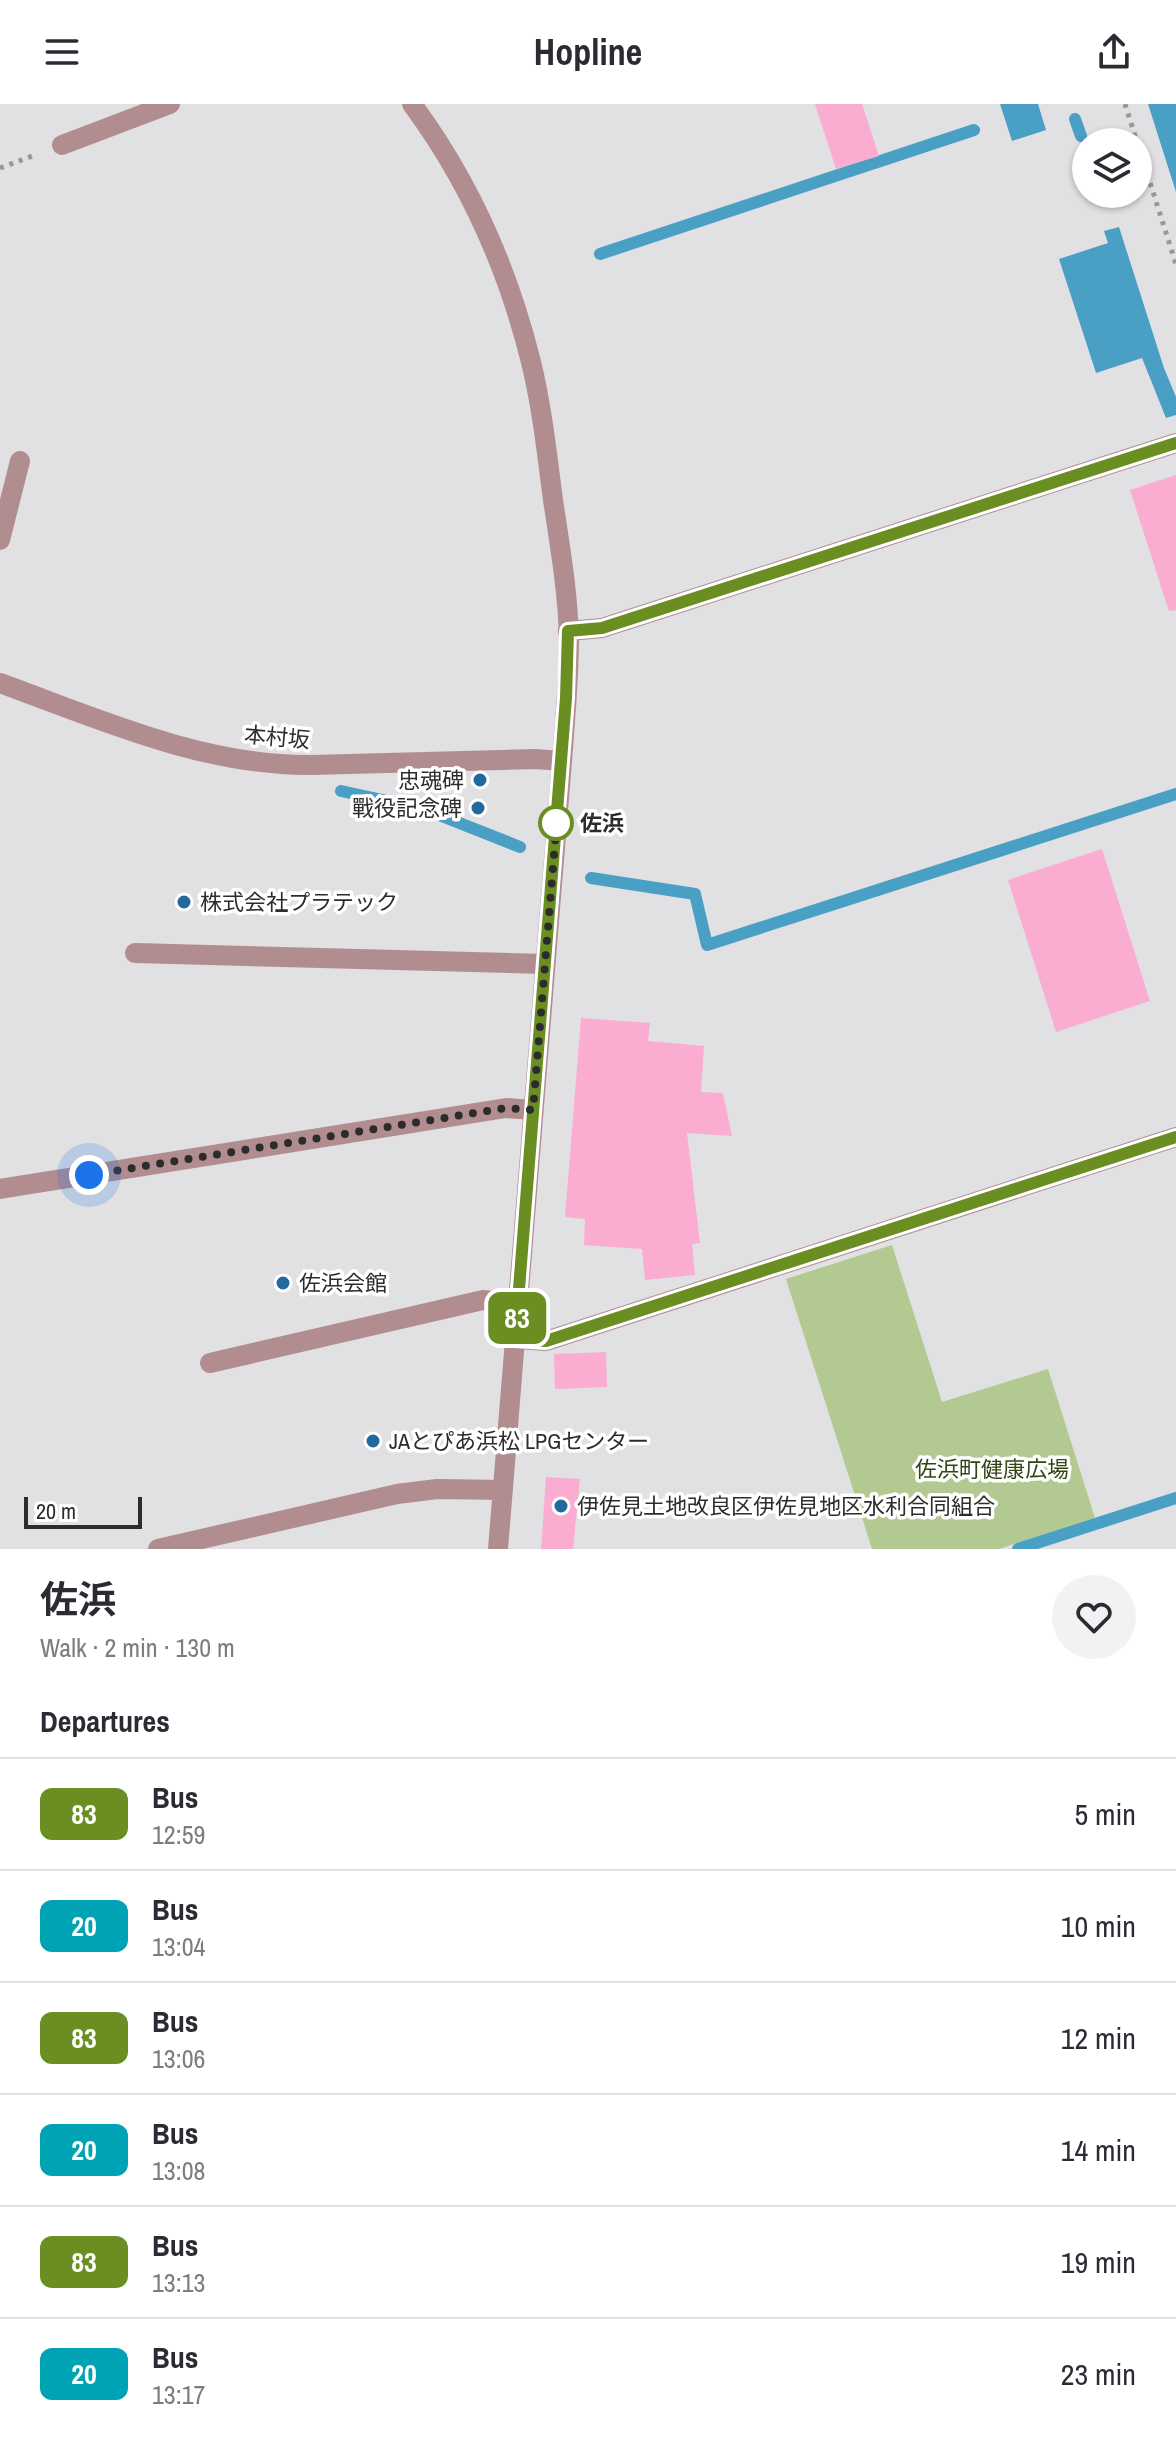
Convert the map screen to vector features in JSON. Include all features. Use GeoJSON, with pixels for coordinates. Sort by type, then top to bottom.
{"type":"FeatureCollection","features":[{"type":"Feature","properties":{"kind":"street"},"geometry":{"type":"LineString","coordinates":[[62,145],[170,104]]}},
{"type":"Feature","properties":{"kind":"street"},"geometry":{"type":"LineString","coordinates":[[412,104],[462,181],[491,240],[514,301],[532,364],[543,428],[564,578],[568,631],[562,761],[498,1549]]}},
{"type":"Feature","properties":{"kind":"street"},"geometry":{"type":"LineString","coordinates":[[568,631],[602,628],[1176,443]]}},
{"type":"Feature","properties":{"kind":"street"},"geometry":{"type":"LineString","coordinates":[[0,540],[20,461]]}},
{"type":"Feature","properties":{"kind":"street","name":"本村坂"},"geometry":{"type":"LineString","coordinates":[[0,683],[181,746],[273,763],[562,761]]}},
{"type":"Feature","properties":{"kind":"street"},"geometry":{"type":"LineString","coordinates":[[135,953],[545,964]]}},
{"type":"Feature","properties":{"kind":"street"},"geometry":{"type":"LineString","coordinates":[[0,1189],[506,1108],[533,1110]]}},
{"type":"Feature","properties":{"kind":"street"},"geometry":{"type":"LineString","coordinates":[[515,1339],[546,1341],[1176,1137]]}},
{"type":"Feature","properties":{"kind":"street"},"geometry":{"type":"LineString","coordinates":[[210,1363],[483,1300],[518,1303]]}},
{"type":"Feature","properties":{"kind":"street"},"geometry":{"type":"LineString","coordinates":[[158,1549],[397,1494],[437,1489],[503,1490]]}},
{"type":"Feature","properties":{"kind":"path"},"geometry":{"type":"LineString","coordinates":[[1125,104],[1132,128]]}},
{"type":"Feature","properties":{"kind":"path"},"geometry":{"type":"LineString","coordinates":[[0,168],[62,145]]}},
{"type":"Feature","properties":{"kind":"path"},"geometry":{"type":"LineString","coordinates":[[1152,190],[1176,264]]}},
{"type":"Feature","properties":{"kind":"green space","name":"佐浜町健康広場"},"geometry":{"type":"Polygon","coordinates":[[[892,1245],[942,1402],[1048,1369],[1095,1518],[999,1549],[872,1549],[786,1279],[892,1245]]]}},
{"type":"Feature","properties":{"kind":"water"},"geometry":{"type":"Polygon","coordinates":[[[1000,104],[1038,104],[1046,130],[1012,141],[1000,104]]]}},
{"type":"Feature","properties":{"kind":"water"},"geometry":{"type":"Polygon","coordinates":[[[1148,104],[1176,104],[1176,192],[1148,104]]]}},
{"type":"Feature","properties":{"kind":"water"},"geometry":{"type":"Polygon","coordinates":[[[1119,227],[1176,397],[1176,415],[1166,418],[1142,358],[1096,373],[1059,259],[1108,243],[1104,231],[1119,227]]]}},
{"type":"Feature","properties":{"kind":"building"},"geometry":{"type":"Polygon","coordinates":[[[815,104],[862,104],[879,156],[836,169],[815,104]]]}},
{"type":"Feature","properties":{"kind":"building"},"geometry":{"type":"Polygon","coordinates":[[[1176,475],[1176,610],[1169,611],[1130,490],[1176,475]]]}},
{"type":"Feature","properties":{"kind":"building"},"geometry":{"type":"Polygon","coordinates":[[[1102,849],[1150,1001],[1056,1032],[1008,880],[1102,849]]]}},
{"type":"Feature","properties":{"kind":"building"},"geometry":{"type":"Polygon","coordinates":[[[581,1018],[650,1023],[648,1041],[704,1046],[701,1092],[723,1093],[732,1136],[687,1133],[700,1243],[692,1244],[695,1275],[645,1280],[642,1249],[584,1245],[585,1219],[565,1217],[581,1018]]]}},
{"type":"Feature","properties":{"kind":"building"},"geometry":{"type":"Polygon","coordinates":[[[606,1352],[607,1387],[555,1389],[554,1354],[606,1352]]]}},
{"type":"Feature","properties":{"kind":"building"},"geometry":{"type":"Polygon","coordinates":[[[546,1477],[580,1479],[573,1549],[541,1549],[546,1477]]]}},
{"type":"Feature","properties":{"kind":"waterway"},"geometry":{"type":"LineString","coordinates":[[1075,119],[1078,128]]}},
{"type":"Feature","properties":{"kind":"waterway"},"geometry":{"type":"LineString","coordinates":[[600,254],[974,130]]}},
{"type":"Feature","properties":{"kind":"waterway"},"geometry":{"type":"LineString","coordinates":[[341,791],[424,809],[520,847]]}},
{"type":"Feature","properties":{"kind":"waterway"},"geometry":{"type":"LineString","coordinates":[[591,878],[695,894],[707,945],[1176,794]]}},
{"type":"Feature","properties":{"kind":"waterway"},"geometry":{"type":"LineString","coordinates":[[1018,1549],[1176,1498]]}},
{"type":"Feature","properties":{"kind":"bus line","name":"83"},"geometry":{"type":"LineString","coordinates":[[1176,443],[602,628],[568,631],[566,698],[515,1339],[546,1341],[1176,1137]]}},
{"type":"Feature","properties":{"kind":"place","name":"忠魂碑"},"geometry":{"type":"Point","coordinates":[480,780]}},
{"type":"Feature","properties":{"kind":"place","name":"戰役記念碑"},"geometry":{"type":"Point","coordinates":[478,808]}},
{"type":"Feature","properties":{"kind":"place","name":"佐浜"},"geometry":{"type":"Point","coordinates":[556,823]}},
{"type":"Feature","properties":{"kind":"place","name":"株式会社プラテック"},"geometry":{"type":"Point","coordinates":[184,902]}},
{"type":"Feature","properties":{"kind":"place","name":"佐浜会館"},"geometry":{"type":"Point","coordinates":[283,1283]}},
{"type":"Feature","properties":{"kind":"place","name":"JAとぴあ浜松 LPGセンター"},"geometry":{"type":"Point","coordinates":[373,1441]}},
{"type":"Feature","properties":{"kind":"place","name":"伊佐見土地改良区伊佐見地区水利合同組合"},"geometry":{"type":"Point","coordinates":[561,1506]}},
{"type":"Feature","properties":{"kind":"route"},"geometry":{"type":"LineString","coordinates":[[89,1175],[506,1108],[533,1110],[557,819],[556,823]]}}]}
